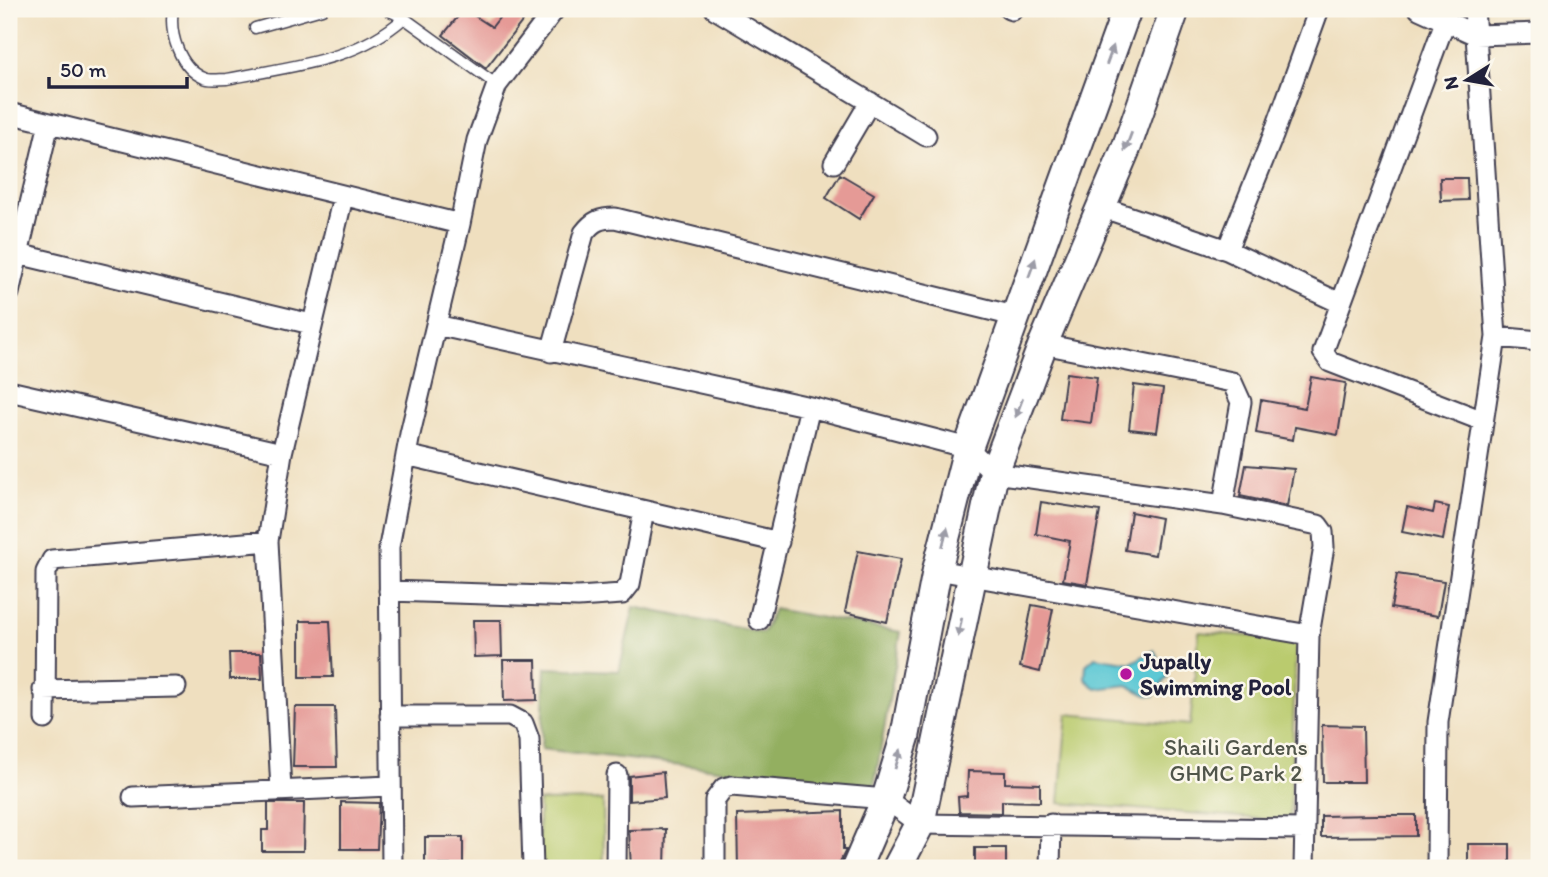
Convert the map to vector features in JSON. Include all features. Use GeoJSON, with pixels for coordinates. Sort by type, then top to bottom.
{"type":"FeatureCollection","features":[{"type":"Feature","properties":{"kind":"street"},"geometry":{"type":"LineString","coordinates":[[392,868],[389,547],[406,455],[477,140],[497,85],[555,9]]}},
{"type":"Feature","properties":{"kind":"street"},"geometry":{"type":"LineString","coordinates":[[715,9],[926,136]]}},
{"type":"Feature","properties":{"kind":"street"},"geometry":{"type":"LineString","coordinates":[[856,868],[886,799],[905,737],[937,569],[968,448],[1127,9]]}},
{"type":"Feature","properties":{"kind":"street"},"geometry":{"type":"LineString","coordinates":[[897,868],[920,824],[994,472],[1043,344],[1126,146],[1175,9]]}},
{"type":"Feature","properties":{"kind":"street"},"geometry":{"type":"LineString","coordinates":[[1227,250],[1273,136],[1319,9]]}},
{"type":"Feature","properties":{"kind":"street"},"geometry":{"type":"LineString","coordinates":[[1419,9],[1446,19],[1476,35],[1539,33]]}},
{"type":"Feature","properties":{"kind":"street"},"geometry":{"type":"LineString","coordinates":[[1437,868],[1438,722],[1496,337],[1474,9]]}},
{"type":"Feature","properties":{"kind":"street"},"geometry":{"type":"LineString","coordinates":[[1446,19],[1323,347],[1326,359],[1483,421]]}},
{"type":"Feature","properties":{"kind":"street"},"geometry":{"type":"LineString","coordinates":[[834,163],[870,102]]}},
{"type":"Feature","properties":{"kind":"street"},"geometry":{"type":"LineString","coordinates":[[9,113],[460,224]]}},
{"type":"Feature","properties":{"kind":"street"},"geometry":{"type":"LineString","coordinates":[[9,293],[49,123]]}},
{"type":"Feature","properties":{"kind":"street"},"geometry":{"type":"LineString","coordinates":[[281,790],[268,541],[282,453],[343,197]]}},
{"type":"Feature","properties":{"kind":"street"},"geometry":{"type":"LineString","coordinates":[[1101,207],[1227,250],[1340,303]]}},
{"type":"Feature","properties":{"kind":"street"},"geometry":{"type":"LineString","coordinates":[[551,352],[584,233],[590,224],[601,218],[615,218],[1014,316]]}},
{"type":"Feature","properties":{"kind":"street"},"geometry":{"type":"LineString","coordinates":[[18,254],[311,324]]}},
{"type":"Feature","properties":{"kind":"street"},"geometry":{"type":"LineString","coordinates":[[436,326],[810,407],[968,448],[994,472],[1223,505],[1306,520],[1321,527],[1324,547],[1309,635],[1304,868]]}},
{"type":"Feature","properties":{"kind":"street"},"geometry":{"type":"LineString","coordinates":[[1496,337],[1539,341]]}},
{"type":"Feature","properties":{"kind":"street"},"geometry":{"type":"LineString","coordinates":[[1043,344],[1232,382],[1241,402],[1223,505]]}},
{"type":"Feature","properties":{"kind":"street"},"geometry":{"type":"LineString","coordinates":[[9,391],[282,453]]}},
{"type":"Feature","properties":{"kind":"street"},"geometry":{"type":"LineString","coordinates":[[759,620],[810,407]]}},
{"type":"Feature","properties":{"kind":"street"},"geometry":{"type":"LineString","coordinates":[[406,455],[779,542]]}},
{"type":"Feature","properties":{"kind":"street"},"geometry":{"type":"LineString","coordinates":[[389,591],[578,597],[622,594],[630,584],[644,510]]}},
{"type":"Feature","properties":{"kind":"street"},"geometry":{"type":"LineString","coordinates":[[44,719],[46,572],[52,560],[268,541]]}},
{"type":"Feature","properties":{"kind":"street"},"geometry":{"type":"LineString","coordinates":[[937,569],[970,577],[1309,635]]}},
{"type":"Feature","properties":{"kind":"street"},"geometry":{"type":"LineString","coordinates":[[43,690],[176,687]]}},
{"type":"Feature","properties":{"kind":"street"},"geometry":{"type":"LineString","coordinates":[[390,716],[510,716],[523,723],[528,739],[533,868]]}},
{"type":"Feature","properties":{"kind":"street"},"geometry":{"type":"LineString","coordinates":[[617,775],[617,868]]}},
{"type":"Feature","properties":{"kind":"street"},"geometry":{"type":"LineString","coordinates":[[133,797],[390,786]]}},
{"type":"Feature","properties":{"kind":"street"},"geometry":{"type":"LineString","coordinates":[[715,868],[715,800],[724,788],[741,787],[886,799],[920,824],[1304,829]]}},
{"type":"Feature","properties":{"kind":"street"},"geometry":{"type":"LineString","coordinates":[[1050,868],[1051,824]]}},
{"type":"Feature","properties":{"kind":"lane"},"geometry":{"type":"LineString","coordinates":[[173,9],[175,43],[187,66],[206,79],[227,79],[360,49],[384,36],[404,18]]}},
{"type":"Feature","properties":{"kind":"lane"},"geometry":{"type":"LineString","coordinates":[[256,28],[322,9]]}},
{"type":"Feature","properties":{"kind":"lane"},"geometry":{"type":"LineString","coordinates":[[386,9],[404,18],[497,85]]}},
{"type":"Feature","properties":{"kind":"green space"},"geometry":{"type":"Polygon","coordinates":[[[634,607],[763,633],[774,609],[901,632],[874,787],[541,749],[545,668],[619,671],[634,607]]]}},
{"type":"Feature","properties":{"kind":"green space","name":"Shaili Gardens GHMC Park 2"},"geometry":{"type":"Polygon","coordinates":[[[1199,632],[1296,640],[1290,821],[1059,803],[1067,714],[1190,725],[1199,632]]]}},
{"type":"Feature","properties":{"kind":"green space"},"geometry":{"type":"Polygon","coordinates":[[[603,800],[604,868],[539,868],[539,801],[603,800]]]}},
{"type":"Feature","properties":{"kind":"water","name":"Jupally Swimming Pool"},"geometry":{"type":"Polygon","coordinates":[[[1154,650],[1168,675],[1154,696],[1127,685],[1096,689],[1085,679],[1086,665],[1095,657],[1131,663],[1154,650]]]}},
{"type":"Feature","properties":{"kind":"building"},"geometry":{"type":"Polygon","coordinates":[[[464,9],[492,27],[506,9],[532,9],[486,68],[443,35],[464,9]]]}},
{"type":"Feature","properties":{"kind":"building"},"geometry":{"type":"Polygon","coordinates":[[[840,174],[874,194],[859,219],[826,198],[840,174]]]}},
{"type":"Feature","properties":{"kind":"building"},"geometry":{"type":"Polygon","coordinates":[[[1440,178],[1467,178],[1468,200],[1441,201],[1440,178]]]}},
{"type":"Feature","properties":{"kind":"building"},"geometry":{"type":"Polygon","coordinates":[[[1066,373],[1097,377],[1091,423],[1060,419],[1066,373]]]}},
{"type":"Feature","properties":{"kind":"building"},"geometry":{"type":"Polygon","coordinates":[[[1311,377],[1346,383],[1338,435],[1295,427],[1293,440],[1256,433],[1261,400],[1305,408],[1311,377]]]}},
{"type":"Feature","properties":{"kind":"building"},"geometry":{"type":"Polygon","coordinates":[[[1134,385],[1163,389],[1157,432],[1129,429],[1134,385]]]}},
{"type":"Feature","properties":{"kind":"building"},"geometry":{"type":"Polygon","coordinates":[[[1246,465],[1294,469],[1287,506],[1240,496],[1246,465]]]}},
{"type":"Feature","properties":{"kind":"building"},"geometry":{"type":"Polygon","coordinates":[[[1041,502],[1100,511],[1087,584],[1063,580],[1070,541],[1036,534],[1041,502]]]}},
{"type":"Feature","properties":{"kind":"building"},"geometry":{"type":"Polygon","coordinates":[[[1435,504],[1449,507],[1443,540],[1402,532],[1407,507],[1433,513],[1435,504]]]}},
{"type":"Feature","properties":{"kind":"building"},"geometry":{"type":"Polygon","coordinates":[[[1131,512],[1161,518],[1155,555],[1125,550],[1131,512]]]}},
{"type":"Feature","properties":{"kind":"building"},"geometry":{"type":"Polygon","coordinates":[[[858,551],[901,559],[887,622],[845,612],[858,551]]]}},
{"type":"Feature","properties":{"kind":"building"},"geometry":{"type":"Polygon","coordinates":[[[1397,574],[1444,581],[1438,616],[1391,608],[1397,574]]]}},
{"type":"Feature","properties":{"kind":"building"},"geometry":{"type":"Polygon","coordinates":[[[1032,605],[1053,609],[1040,672],[1020,667],[1032,605]]]}},
{"type":"Feature","properties":{"kind":"building"},"geometry":{"type":"Polygon","coordinates":[[[473,620],[501,620],[502,656],[474,657],[473,620]]]}},
{"type":"Feature","properties":{"kind":"building"},"geometry":{"type":"Polygon","coordinates":[[[300,621],[330,621],[333,677],[300,677],[300,621]]]}},
{"type":"Feature","properties":{"kind":"building"},"geometry":{"type":"Polygon","coordinates":[[[229,653],[261,653],[262,679],[230,679],[229,653]]]}},
{"type":"Feature","properties":{"kind":"building"},"geometry":{"type":"Polygon","coordinates":[[[503,660],[536,660],[537,700],[504,701],[503,660]]]}},
{"type":"Feature","properties":{"kind":"building"},"geometry":{"type":"Polygon","coordinates":[[[295,707],[335,707],[337,767],[293,767],[295,707]]]}},
{"type":"Feature","properties":{"kind":"building"},"geometry":{"type":"Polygon","coordinates":[[[1322,725],[1363,726],[1364,782],[1323,782],[1322,725]]]}},
{"type":"Feature","properties":{"kind":"building"},"geometry":{"type":"Polygon","coordinates":[[[968,771],[1005,772],[1005,783],[1040,784],[1040,802],[1002,801],[1002,813],[959,812],[958,797],[967,796],[968,771]]]}},
{"type":"Feature","properties":{"kind":"building"},"geometry":{"type":"Polygon","coordinates":[[[663,772],[665,798],[629,801],[629,776],[663,772]]]}},
{"type":"Feature","properties":{"kind":"building"},"geometry":{"type":"Polygon","coordinates":[[[341,802],[379,803],[377,849],[341,849],[341,802]]]}},
{"type":"Feature","properties":{"kind":"building"},"geometry":{"type":"Polygon","coordinates":[[[268,803],[304,803],[303,851],[262,851],[262,830],[268,830],[268,803]]]}},
{"type":"Feature","properties":{"kind":"building"},"geometry":{"type":"Polygon","coordinates":[[[843,811],[843,850],[846,850],[837,868],[738,868],[737,815],[843,811]]]}},
{"type":"Feature","properties":{"kind":"building"},"geometry":{"type":"Polygon","coordinates":[[[1416,815],[1416,836],[1321,837],[1321,816],[1416,815]]]}},
{"type":"Feature","properties":{"kind":"building"},"geometry":{"type":"Polygon","coordinates":[[[666,829],[665,868],[631,868],[629,830],[666,829]]]}},
{"type":"Feature","properties":{"kind":"building"},"geometry":{"type":"Polygon","coordinates":[[[425,837],[463,837],[463,865],[425,865],[425,837]]]}},
{"type":"Feature","properties":{"kind":"building"},"geometry":{"type":"Polygon","coordinates":[[[1468,844],[1510,844],[1510,868],[1468,868],[1468,844]]]}},
{"type":"Feature","properties":{"kind":"building"},"geometry":{"type":"Polygon","coordinates":[[[975,848],[1006,848],[1006,868],[975,868],[975,848]]]}},
{"type":"Feature","properties":{"kind":"place","name":"Jupally Swimming Pool"},"geometry":{"type":"Point","coordinates":[1126,674]}}]}
